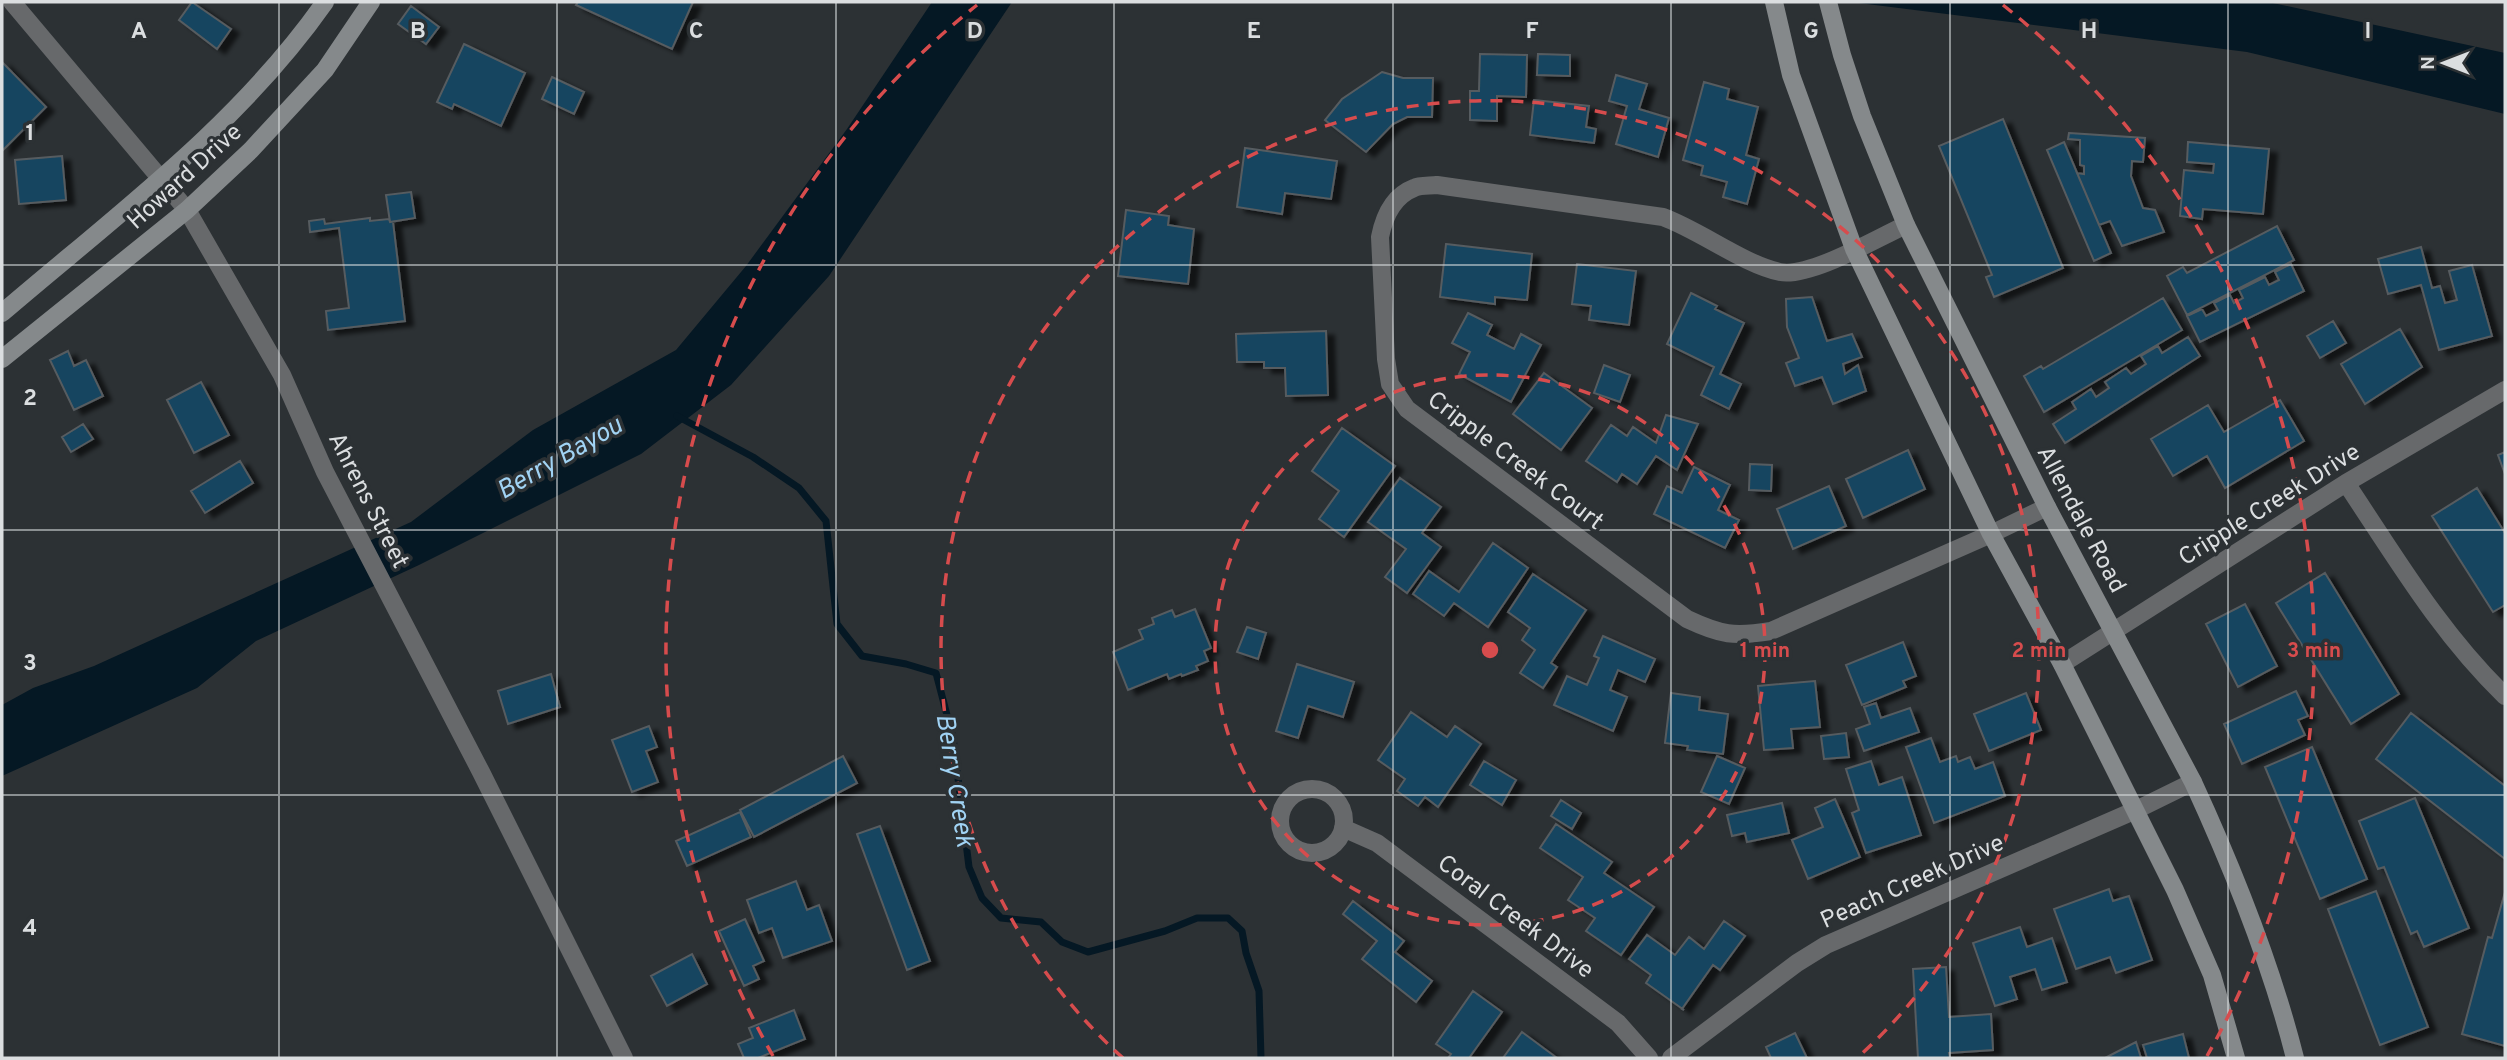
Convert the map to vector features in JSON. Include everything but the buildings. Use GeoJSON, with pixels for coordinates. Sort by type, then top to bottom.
{"type":"FeatureCollection","features":[{"type":"Feature","properties":{"kind":"main road","name":"Howard Drive"},"geometry":{"type":"LineString","coordinates":[[2,313],[161,180],[235,110],[276,66],[325,2]]}},
{"type":"Feature","properties":{"kind":"main road","name":"Howard Drive"},"geometry":{"type":"LineString","coordinates":[[2,359],[187,211],[251,150],[325,70],[371,2]]}},
{"type":"Feature","properties":{"kind":"main road"},"geometry":{"type":"LineString","coordinates":[[1773,2],[1791,75],[1854,249],[1990,534],[2062,664],[2175,890],[2212,975],[2235,1058]]}},
{"type":"Feature","properties":{"kind":"main road","name":"Allendale Road"},"geometry":{"type":"LineString","coordinates":[[1828,2],[1862,116],[1906,225],[2047,507],[2193,782],[2253,925],[2295,1058]]}},
{"type":"Feature","properties":{"kind":"street","name":"Ahrens Street"},"geometry":{"type":"LineString","coordinates":[[12,2],[187,211],[282,375],[325,472],[624,1058]]}},
{"type":"Feature","properties":{"kind":"street","name":"Cripple Creek Court"},"geometry":{"type":"LineString","coordinates":[[1906,225],[1824,264],[1800,271],[1782,272],[1756,263],[1686,225],[1663,217],[1437,185],[1414,188],[1395,202],[1384,219],[1380,237],[1386,359],[1390,384],[1407,409],[1687,619],[1718,633],[1746,635],[1771,631],[2047,507]]}},
{"type":"Feature","properties":{"kind":"street","name":"Cripple Creek Drive"},"geometry":{"type":"LineString","coordinates":[[2062,664],[2346,483],[2505,390]]}},
{"type":"Feature","properties":{"kind":"street"},"geometry":{"type":"LineString","coordinates":[[2346,483],[2441,626],[2472,664],[2505,696]]}},
{"type":"Feature","properties":{"kind":"street","name":"Peach Creek Drive"},"geometry":{"type":"LineString","coordinates":[[1671,1058],[1797,963],[1826,945],[2136,810],[2193,782]]}},
{"type":"Feature","properties":{"kind":"street","name":"Coral Creek Drive"},"geometry":{"type":"LineString","coordinates":[[1343,828],[1377,842],[1618,1023],[1649,1058]]}},
{"type":"Feature","properties":{"kind":"water","name":"Berry Bayou"},"geometry":{"type":"Polygon","coordinates":[[[932,2],[1012,2],[829,276],[731,385],[641,454],[419,565],[256,641],[197,688],[2,776],[2,705],[33,688],[94,666],[411,522],[533,430],[676,350],[746,266],[847,129],[932,2]]]}},
{"type":"Feature","properties":{"kind":"water"},"geometry":{"type":"Polygon","coordinates":[[[1851,2],[2268,2],[2505,53],[2505,114],[2247,52],[1851,2]]]}},
{"type":"Feature","properties":{"kind":"waterway","name":"Berry Creek"},"geometry":{"type":"LineString","coordinates":[[677,416],[753,457],[799,488],[826,521],[837,624],[862,656],[936,673],[953,738],[969,867],[982,898],[1001,918],[1041,922],[1062,942],[1088,952],[1165,931],[1197,918],[1228,918],[1242,931],[1246,953],[1259,991],[1261,1058]]}}]}
